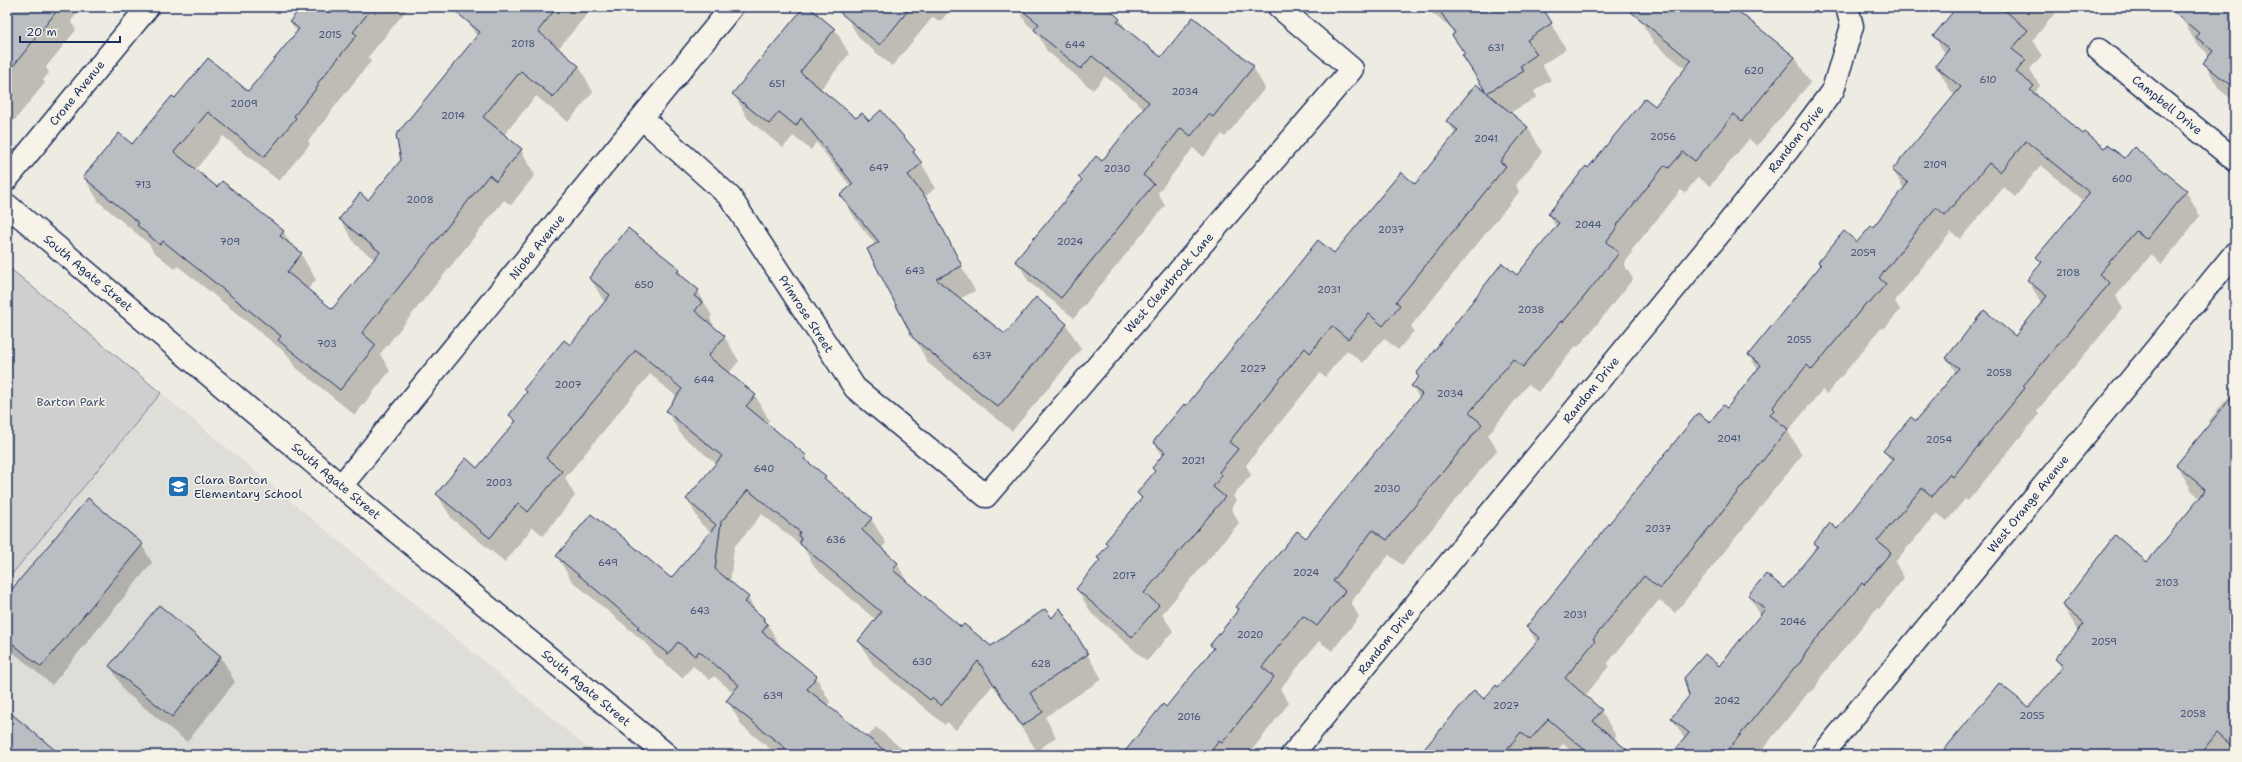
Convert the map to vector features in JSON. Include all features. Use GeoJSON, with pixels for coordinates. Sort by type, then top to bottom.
{"type":"FeatureCollection","features":[{"type":"Feature","properties":{"kind":"street","name":"Crone Avenue"},"geometry":{"type":"LineString","coordinates":[[7,179],[148,7]]}},
{"type":"Feature","properties":{"kind":"street","name":"Niobe Avenue"},"geometry":{"type":"LineString","coordinates":[[341,486],[732,7]]}},
{"type":"Feature","properties":{"kind":"street","name":"West Clearbrook Lane"},"geometry":{"type":"LineString","coordinates":[[986,496],[1352,70],[1279,7]]}},
{"type":"Feature","properties":{"kind":"street","name":"Random Drive"},"geometry":{"type":"LineString","coordinates":[[1292,755],[1782,156],[1833,90],[1852,26],[1847,7]]}},
{"type":"Feature","properties":{"kind":"street","name":"Campbell Drive"},"geometry":{"type":"LineString","coordinates":[[2099,50],[2235,160]]}},
{"type":"Feature","properties":{"kind":"street","name":"Primrose Street"},"geometry":{"type":"LineString","coordinates":[[642,118],[730,197],[855,388],[986,496]]}},
{"type":"Feature","properties":{"kind":"street","name":"South Agate Street"},"geometry":{"type":"LineString","coordinates":[[7,205],[341,486],[667,755]]}},
{"type":"Feature","properties":{"kind":"street","name":"West Orange Avenue"},"geometry":{"type":"LineString","coordinates":[[1822,755],[2235,253]]}},
{"type":"Feature","properties":{"kind":"shaded area","name":"Clara Barton Elementary School"},"geometry":{"type":"Polygon","coordinates":[[[161,393],[596,755],[7,755],[7,580],[161,393]]]}},
{"type":"Feature","properties":{"kind":"green space","name":"Barton Park"},"geometry":{"type":"Polygon","coordinates":[[[7,266],[161,393],[7,580],[7,266]]]}},
{"type":"Feature","properties":{"kind":"building"},"geometry":{"type":"Polygon","coordinates":[[[7,7],[60,7],[7,74],[7,7]]]}},
{"type":"Feature","properties":{"kind":"building"},"geometry":{"type":"Polygon","coordinates":[[[301,7],[373,7],[353,32],[357,35],[317,84],[319,85],[294,116],[296,118],[264,157],[208,112],[174,152],[217,187],[222,181],[284,231],[280,236],[302,253],[287,272],[332,309],[380,252],[339,219],[360,193],[368,200],[401,160],[396,135],[480,32],[450,7],[557,7],[538,31],[579,66],[553,97],[521,71],[483,117],[522,149],[496,181],[489,175],[362,333],[376,345],[340,390],[278,340],[281,336],[163,241],[160,245],[137,225],[139,223],[83,177],[119,133],[132,144],[172,96],[175,98],[208,58],[248,91],[299,29],[290,21],[301,7]]]}},
{"type":"Feature","properties":{"kind":"building"},"geometry":{"type":"Polygon","coordinates":[[[804,7],[809,7],[835,29],[800,72],[856,118],[862,113],[869,121],[881,110],[915,150],[913,152],[922,163],[908,175],[929,202],[962,266],[936,279],[1005,334],[1036,297],[1067,324],[998,407],[913,338],[867,249],[879,242],[840,195],[853,184],[801,118],[796,126],[779,112],[769,124],[732,94],[804,7]]]}},
{"type":"Feature","properties":{"kind":"building"},"geometry":{"type":"Polygon","coordinates":[[[833,7],[911,7],[880,45],[833,7]]]}},
{"type":"Feature","properties":{"kind":"building"},"geometry":{"type":"Polygon","coordinates":[[[1018,7],[1107,7],[1120,19],[1117,22],[1161,57],[1193,17],[1254,66],[1213,117],[1209,114],[1191,136],[1181,128],[1143,175],[1154,184],[1061,298],[1015,261],[1082,180],[1078,177],[1096,156],[1102,161],[1149,102],[1092,56],[1081,69],[1034,30],[1039,24],[1018,7]]]}},
{"type":"Feature","properties":{"kind":"building"},"geometry":{"type":"Polygon","coordinates":[[[1437,7],[1542,7],[1552,23],[1527,40],[1537,54],[1520,66],[1524,71],[1487,93],[1528,127],[1500,162],[1506,166],[1396,302],[1400,305],[1383,326],[1369,314],[1348,339],[1332,326],[1310,353],[1305,348],[1229,442],[1238,449],[1219,472],[1222,475],[1213,487],[1225,497],[1144,593],[1159,605],[1132,637],[1076,589],[1100,560],[1097,558],[1108,545],[1105,542],[1142,498],[1137,493],[1155,471],[1152,468],[1165,452],[1153,442],[1184,404],[1186,406],[1318,240],[1334,253],[1401,172],[1415,184],[1458,130],[1446,121],[1476,84],[1486,92],[1462,55],[1465,54],[1452,35],[1455,33],[1437,7]]]}},
{"type":"Feature","properties":{"kind":"building"},"geometry":{"type":"Polygon","coordinates":[[[1625,7],[1733,7],[1795,57],[1742,121],[1734,114],[1695,161],[1683,152],[1669,168],[1665,165],[1617,225],[1618,226],[1606,242],[1619,253],[1580,302],[1563,322],[1561,321],[1523,367],[1513,359],[1469,413],[1482,424],[1387,540],[1373,530],[1333,581],[1345,591],[1317,626],[1303,616],[1262,667],[1274,677],[1222,743],[1219,741],[1208,755],[1122,755],[1163,704],[1166,707],[1214,648],[1210,645],[1239,609],[1236,607],[1297,531],[1306,538],[1422,394],[1411,386],[1419,377],[1416,374],[1502,263],[1517,275],[1559,223],[1548,214],[1586,166],[1588,168],[1645,98],[1655,106],[1691,61],[1625,7]]]}},
{"type":"Feature","properties":{"kind":"building"},"geometry":{"type":"Polygon","coordinates":[[[1957,7],[2001,7],[2028,30],[2012,49],[2026,60],[2016,72],[2034,86],[2030,90],[2083,134],[2085,132],[2104,148],[2107,145],[2125,158],[2134,147],[2187,190],[2147,239],[2136,231],[2099,274],[2110,283],[2023,386],[2025,388],[1953,477],[1950,474],[1932,496],[1922,488],[1877,541],[1891,552],[1864,585],[1862,583],[1807,651],[1800,663],[1794,668],[1724,755],[1671,755],[1689,733],[1671,718],[1689,696],[1684,678],[1705,654],[1719,666],[1765,609],[1748,595],[1766,574],[1784,588],[1818,546],[1814,543],[1830,523],[1837,529],[1893,459],[1883,451],[1911,417],[1916,421],[1959,368],[1946,358],[1984,310],[2015,336],[2047,296],[2027,280],[2042,262],[2036,257],[2090,193],[2026,141],[2000,172],[1989,163],[1945,215],[1936,207],[1879,278],[1886,284],[1869,304],[1867,302],[1812,370],[1807,365],[1772,408],[1774,410],[1770,415],[1788,429],[1660,589],[1644,576],[1593,639],[1595,641],[1565,678],[1602,710],[1593,721],[1633,755],[1591,755],[1548,719],[1530,740],[1521,732],[1502,755],[1419,755],[1474,690],[1484,699],[1496,685],[1498,687],[1540,638],[1526,627],[1698,413],[1710,422],[1723,405],[1727,408],[1761,365],[1748,355],[1821,265],[1818,262],[1844,231],[1857,242],[1871,226],[1873,227],[1908,183],[1892,170],[1961,87],[1935,66],[1949,49],[1933,36],[1957,7]]]}},
{"type":"Feature","properties":{"kind":"building"},"geometry":{"type":"Polygon","coordinates":[[[2168,7],[2235,7],[2235,89],[2203,63],[2213,51],[2196,37],[2199,33],[2168,7]]]}},
{"type":"Feature","properties":{"kind":"building"},"geometry":{"type":"Polygon","coordinates":[[[628,228],[680,269],[677,272],[699,290],[694,296],[702,302],[695,311],[725,336],[708,356],[756,395],[746,406],[807,456],[804,459],[826,476],[824,478],[872,518],[862,530],[898,563],[893,570],[961,627],[964,624],[991,646],[1045,609],[1052,618],[1060,608],[1088,654],[1030,693],[1043,712],[1022,726],[978,661],[941,706],[932,698],[930,700],[858,641],[881,612],[800,544],[801,538],[798,536],[800,532],[748,490],[721,522],[715,569],[749,597],[745,602],[764,618],[763,620],[768,624],[762,632],[817,676],[807,689],[890,755],[794,755],[726,701],[739,685],[699,651],[695,656],[678,642],[668,654],[637,628],[639,626],[556,556],[591,514],[612,531],[613,529],[671,578],[716,525],[686,499],[722,456],[666,411],[682,389],[636,350],[546,458],[562,471],[528,512],[518,503],[490,538],[436,494],[466,458],[477,468],[516,421],[509,415],[527,392],[524,389],[564,340],[570,345],[610,295],[589,278],[628,228]]]}},
{"type":"Feature","properties":{"kind":"building"},"geometry":{"type":"Polygon","coordinates":[[[2235,393],[2235,749],[2217,733],[2199,755],[1940,755],[1999,683],[2029,707],[2063,666],[2055,659],[2084,624],[2062,605],[2115,535],[2147,562],[2202,495],[2205,489],[2176,465],[2235,393]]]}},
{"type":"Feature","properties":{"kind":"building"},"geometry":{"type":"Polygon","coordinates":[[[88,498],[143,544],[41,667],[7,639],[7,595],[88,498]]]}},
{"type":"Feature","properties":{"kind":"building"},"geometry":{"type":"Polygon","coordinates":[[[159,605],[221,656],[172,717],[109,666],[159,605]]]}},
{"type":"Feature","properties":{"kind":"building"},"geometry":{"type":"Polygon","coordinates":[[[7,710],[61,755],[7,755],[7,710]]]}},
{"type":"Feature","properties":{"kind":"place","name":"Clara Barton Elementary School"},"geometry":{"type":"Point","coordinates":[179,487]}}]}
